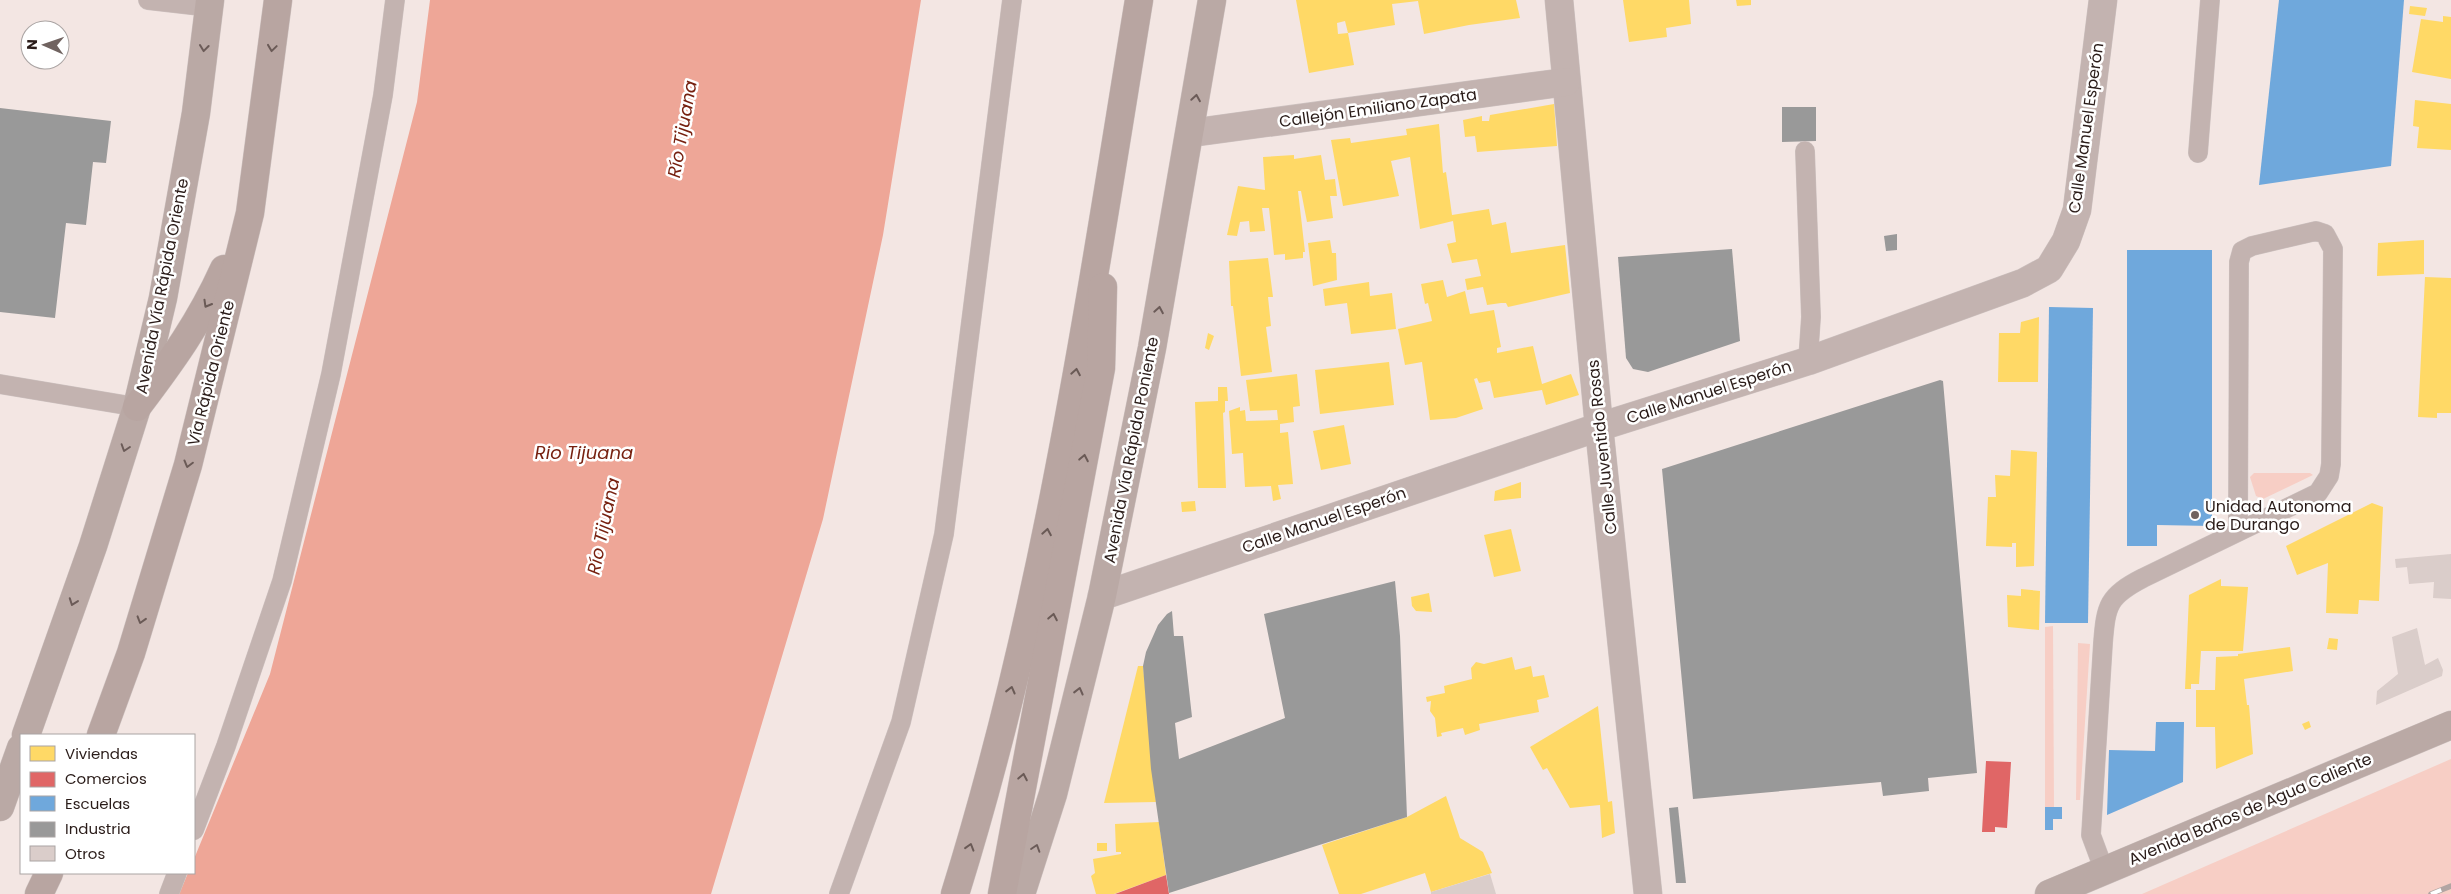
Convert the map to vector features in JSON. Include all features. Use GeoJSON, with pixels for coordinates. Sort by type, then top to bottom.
{"type":"FeatureCollection","features":[{"type":"Feature","properties":{"kind":"highway","name":"Vía Rápida Oriente"},"geometry":{"type":"LineString","coordinates":[[101,734],[131,653],[188,465],[250,213],[278,0]]}},
{"type":"Feature","properties":{"kind":"highway"},"geometry":{"type":"LineString","coordinates":[[955,894],[976,830],[1038,582],[1103,220],[1139,0]]}},
{"type":"Feature","properties":{"kind":"highway"},"geometry":{"type":"LineString","coordinates":[[137,408],[179,353],[206,306],[250,213]]}},
{"type":"Feature","properties":{"kind":"highway"},"geometry":{"type":"LineString","coordinates":[[1002,894],[1101,368],[1104,324],[1103,220]]}},
{"type":"Feature","properties":{"kind":"highway"},"geometry":{"type":"LineString","coordinates":[[39,894],[49,874]]}},
{"type":"Feature","properties":{"kind":"main road","name":"Avenida Vía Rápida Poniente"},"geometry":{"type":"LineString","coordinates":[[1021,894],[1053,794],[1102,596],[1152,348],[1191,133],[1212,0]]}},
{"type":"Feature","properties":{"kind":"main road","name":"Avenida Vía Rápida Oriente"},"geometry":{"type":"LineString","coordinates":[[26,734],[94,546],[137,408],[167,279],[196,113],[210,3]]}},
{"type":"Feature","properties":{"kind":"main road","name":"Avenida Baños de Agua Caliente"},"geometry":{"type":"LineString","coordinates":[[2049,894],[2451,724]]}},
{"type":"Feature","properties":{"kind":"main road"},"geometry":{"type":"LineString","coordinates":[[0,807],[20,751]]}},
{"type":"Feature","properties":{"kind":"street","name":"Calle Juventido Rosas"},"geometry":{"type":"LineString","coordinates":[[1560,0],[1566,82],[1648,894]]}},
{"type":"Feature","properties":{"kind":"street","name":"Calle Manuel Esperón"},"geometry":{"type":"LineString","coordinates":[[1102,596],[1600,427],[1808,361],[1879,334],[1973,303],[2023,283],[2049,269],[2066,241],[2077,210],[2103,0]]}},
{"type":"Feature","properties":{"kind":"street","name":"Callejón Emiliano Zapata"},"geometry":{"type":"LineString","coordinates":[[1191,133],[1566,82]]}},
{"type":"Feature","properties":{"kind":"lane"},"geometry":{"type":"LineString","coordinates":[[148,0],[210,3]]}},
{"type":"Feature","properties":{"kind":"lane"},"geometry":{"type":"LineString","coordinates":[[195,827],[226,746],[282,581],[331,374],[383,95],[395,0]]}},
{"type":"Feature","properties":{"kind":"lane"},"geometry":{"type":"LineString","coordinates":[[839,894],[901,722],[944,534],[1012,0]]}},
{"type":"Feature","properties":{"kind":"lane"},"geometry":{"type":"LineString","coordinates":[[2198,153],[2210,0]]}},
{"type":"Feature","properties":{"kind":"lane"},"geometry":{"type":"LineString","coordinates":[[1805,151],[1811,317],[1808,361]]}},
{"type":"Feature","properties":{"kind":"lane"},"geometry":{"type":"LineString","coordinates":[[2104,870],[2091,835],[2102,643],[2108,607],[2114,596],[2125,587],[2238,532],[2318,493],[2328,476],[2331,464],[2333,249],[2325,234],[2316,231],[2252,246],[2242,251],[2239,262],[2238,532]]}},
{"type":"Feature","properties":{"kind":"lane"},"geometry":{"type":"LineString","coordinates":[[0,384],[137,408]]}},
{"type":"Feature","properties":{"kind":"lane"},"geometry":{"type":"LineString","coordinates":[[169,894],[177,874]]}},
{"type":"Feature","properties":{"kind":"shaded area"},"geometry":{"type":"Polygon","coordinates":[[[2254,473],[2310,473],[2313,475],[2263,499],[2256,496],[2250,477],[2254,473]]]}},
{"type":"Feature","properties":{"kind":"shaded area"},"geometry":{"type":"Polygon","coordinates":[[[2053,626],[2054,807],[2045,807],[2045,627],[2053,626]]]}},
{"type":"Feature","properties":{"kind":"shaded area"},"geometry":{"type":"Polygon","coordinates":[[[2078,643],[2090,644],[2080,800],[2076,800],[2078,643]]]}},
{"type":"Feature","properties":{"kind":"shaded area"},"geometry":{"type":"Polygon","coordinates":[[[2451,759],[2451,894],[2142,894],[2451,759]]]}},
{"type":"Feature","properties":{"kind":"water","name":"Rio Tijuana"},"geometry":{"type":"Polygon","coordinates":[[[430,0],[921,0],[883,235],[823,519],[711,894],[179,894],[188,874],[195,874],[195,857],[270,674],[417,102],[430,0]]]}},
{"type":"Feature","properties":{"kind":"building: Viviendas"},"geometry":{"type":"Polygon","coordinates":[[[1296,0],[1516,0],[1520,18],[1424,34],[1418,1],[1392,4],[1395,25],[1348,33],[1354,65],[1309,73],[1296,0]],[[1345,21],[1337,23],[1338,34],[1348,33],[1345,21]]]}},
{"type":"Feature","properties":{"kind":"building: Viviendas"},"geometry":{"type":"Polygon","coordinates":[[[1623,0],[1689,0],[1691,24],[1666,28],[1667,37],[1629,42],[1623,0]]]}},
{"type":"Feature","properties":{"kind":"building: Viviendas"},"geometry":{"type":"Polygon","coordinates":[[[1736,0],[1751,0],[1751,5],[1737,6],[1736,0]]]}},
{"type":"Feature","properties":{"kind":"building: Viviendas"},"geometry":{"type":"Polygon","coordinates":[[[2410,6],[2427,8],[2425,16],[2409,14],[2410,6]]]}},
{"type":"Feature","properties":{"kind":"building: Viviendas"},"geometry":{"type":"Polygon","coordinates":[[[2443,16],[2451,17],[2451,79],[2412,72],[2421,19],[2443,22],[2443,16]]]}},
{"type":"Feature","properties":{"kind":"building: Viviendas"},"geometry":{"type":"Polygon","coordinates":[[[2415,100],[2451,104],[2451,150],[2417,148],[2419,127],[2413,126],[2415,100]]]}},
{"type":"Feature","properties":{"kind":"building: Viviendas"},"geometry":{"type":"Polygon","coordinates":[[[1554,104],[1557,146],[1477,152],[1475,136],[1465,137],[1463,120],[1482,116],[1482,121],[1489,121],[1490,115],[1554,104]]]}},
{"type":"Feature","properties":{"kind":"building: Viviendas"},"geometry":{"type":"Polygon","coordinates":[[[1439,124],[1443,173],[1446,172],[1452,215],[1489,209],[1492,225],[1506,222],[1511,253],[1565,245],[1570,293],[1508,307],[1506,303],[1487,305],[1483,287],[1467,290],[1465,279],[1481,276],[1477,259],[1452,263],[1447,244],[1456,242],[1453,221],[1420,229],[1410,157],[1391,161],[1399,196],[1343,206],[1331,140],[1350,138],[1351,143],[1407,135],[1406,129],[1439,124]]]}},
{"type":"Feature","properties":{"kind":"building: Viviendas"},"geometry":{"type":"Polygon","coordinates":[[[1294,155],[1294,159],[1321,155],[1325,180],[1335,179],[1337,196],[1330,196],[1333,218],[1307,222],[1301,191],[1298,191],[1305,252],[1303,252],[1303,258],[1285,260],[1285,254],[1274,255],[1269,208],[1262,208],[1265,231],[1250,232],[1249,221],[1240,222],[1237,236],[1227,235],[1238,186],[1265,190],[1263,157],[1294,155]]]}},
{"type":"Feature","properties":{"kind":"building: Viviendas"},"geometry":{"type":"Polygon","coordinates":[[[1330,240],[1332,253],[1336,253],[1337,280],[1313,286],[1308,243],[1330,240]]]}},
{"type":"Feature","properties":{"kind":"building: Viviendas"},"geometry":{"type":"Polygon","coordinates":[[[2424,240],[2424,274],[2377,276],[2378,243],[2424,240]]]}},
{"type":"Feature","properties":{"kind":"building: Viviendas"},"geometry":{"type":"Polygon","coordinates":[[[1268,258],[1273,297],[1268,297],[1271,326],[1266,327],[1272,372],[1241,376],[1233,306],[1231,306],[1229,261],[1268,258]]]}},
{"type":"Feature","properties":{"kind":"building: Viviendas"},"geometry":{"type":"Polygon","coordinates":[[[2425,277],[2451,278],[2451,413],[2437,413],[2437,418],[2418,417],[2425,277]]]}},
{"type":"Feature","properties":{"kind":"building: Viviendas"},"geometry":{"type":"Polygon","coordinates":[[[1443,280],[1447,297],[1465,291],[1470,314],[1494,310],[1501,347],[1497,348],[1497,353],[1533,346],[1542,384],[1571,374],[1579,395],[1546,405],[1542,390],[1494,398],[1490,381],[1479,383],[1477,378],[1474,379],[1483,409],[1456,418],[1430,420],[1422,362],[1405,365],[1398,329],[1432,321],[1428,303],[1425,304],[1421,284],[1443,280]]]}},
{"type":"Feature","properties":{"kind":"building: Viviendas"},"geometry":{"type":"Polygon","coordinates":[[[1369,282],[1370,296],[1392,293],[1396,329],[1351,334],[1347,303],[1325,306],[1323,289],[1369,282]]]}},
{"type":"Feature","properties":{"kind":"building: Viviendas"},"geometry":{"type":"Polygon","coordinates":[[[2039,317],[2038,382],[1998,382],[1999,333],[2020,333],[2021,322],[2039,317]]]}},
{"type":"Feature","properties":{"kind":"building: Viviendas"},"geometry":{"type":"Polygon","coordinates":[[[1208,333],[1214,336],[1209,350],[1205,348],[1208,333]]]}},
{"type":"Feature","properties":{"kind":"building: Viviendas"},"geometry":{"type":"Polygon","coordinates":[[[1389,362],[1394,405],[1320,414],[1315,370],[1389,362]]]}},
{"type":"Feature","properties":{"kind":"building: Viviendas"},"geometry":{"type":"Polygon","coordinates":[[[1297,374],[1300,406],[1293,407],[1294,422],[1280,424],[1280,433],[1288,432],[1293,484],[1278,485],[1281,499],[1273,501],[1271,486],[1245,487],[1243,453],[1232,454],[1229,411],[1240,407],[1240,411],[1245,410],[1246,421],[1278,420],[1277,410],[1250,411],[1246,380],[1297,374]]]}},
{"type":"Feature","properties":{"kind":"building: Viviendas"},"geometry":{"type":"Polygon","coordinates":[[[1218,387],[1227,387],[1228,401],[1225,401],[1225,412],[1223,413],[1226,488],[1198,488],[1195,402],[1218,401],[1218,387]]]}},
{"type":"Feature","properties":{"kind":"building: Viviendas"},"geometry":{"type":"Polygon","coordinates":[[[1344,425],[1351,464],[1321,470],[1313,431],[1344,425]]]}},
{"type":"Feature","properties":{"kind":"building: Viviendas"},"geometry":{"type":"Polygon","coordinates":[[[2011,450],[2037,452],[2034,566],[2016,567],[2016,543],[2012,543],[2012,547],[1986,546],[1988,497],[1996,497],[1995,475],[2010,476],[2011,450]]]}},
{"type":"Feature","properties":{"kind":"building: Viviendas"},"geometry":{"type":"Polygon","coordinates":[[[1521,482],[1521,498],[1494,501],[1495,491],[1521,482]]]}},
{"type":"Feature","properties":{"kind":"building: Viviendas"},"geometry":{"type":"Polygon","coordinates":[[[1195,501],[1196,511],[1182,512],[1181,502],[1195,501]]]}},
{"type":"Feature","properties":{"kind":"building: Viviendas"},"geometry":{"type":"Polygon","coordinates":[[[2372,503],[2383,507],[2379,601],[2359,600],[2358,614],[2326,613],[2328,563],[2297,575],[2286,546],[2372,503]]]}},
{"type":"Feature","properties":{"kind":"building: Viviendas"},"geometry":{"type":"Polygon","coordinates":[[[1511,529],[1521,571],[1494,577],[1484,535],[1511,529]]]}},
{"type":"Feature","properties":{"kind":"building: Viviendas"},"geometry":{"type":"Polygon","coordinates":[[[2221,579],[2221,586],[2248,587],[2243,651],[2201,651],[2199,684],[2191,684],[2191,689],[2185,689],[2189,595],[2221,579]]]}},
{"type":"Feature","properties":{"kind":"building: Viviendas"},"geometry":{"type":"Polygon","coordinates":[[[2021,589],[2040,591],[2039,630],[2008,627],[2007,595],[2021,596],[2021,589]]]}},
{"type":"Feature","properties":{"kind":"building: Viviendas"},"geometry":{"type":"Polygon","coordinates":[[[1429,593],[1432,612],[1416,611],[1412,606],[1411,597],[1429,593]]]}},
{"type":"Feature","properties":{"kind":"building: Viviendas"},"geometry":{"type":"Polygon","coordinates":[[[2329,638],[2338,639],[2337,650],[2327,649],[2329,638]]]}},
{"type":"Feature","properties":{"kind":"building: Viviendas"},"geometry":{"type":"Polygon","coordinates":[[[2290,647],[2293,671],[2244,679],[2247,705],[2249,705],[2253,754],[2216,769],[2215,727],[2196,727],[2196,690],[2215,690],[2216,657],[2238,656],[2238,654],[2290,647]]]}},
{"type":"Feature","properties":{"kind":"building: Viviendas"},"geometry":{"type":"Polygon","coordinates":[[[1512,657],[1515,670],[1531,666],[1533,677],[1544,675],[1549,697],[1537,700],[1539,712],[1479,724],[1480,730],[1465,735],[1463,728],[1441,733],[1442,736],[1437,737],[1435,718],[1430,711],[1431,701],[1427,702],[1426,697],[1445,693],[1444,686],[1472,679],[1471,668],[1476,662],[1484,664],[1512,657]]]}},
{"type":"Feature","properties":{"kind":"building: Viviendas"},"geometry":{"type":"Polygon","coordinates":[[[1138,666],[1143,666],[1156,802],[1104,803],[1138,666]]]}},
{"type":"Feature","properties":{"kind":"building: Viviendas"},"geometry":{"type":"Polygon","coordinates":[[[1598,706],[1608,802],[1612,801],[1615,833],[1602,838],[1600,805],[1570,808],[1547,768],[1543,770],[1530,747],[1598,706]]]}},
{"type":"Feature","properties":{"kind":"building: Viviendas"},"geometry":{"type":"Polygon","coordinates":[[[2309,721],[2311,727],[2305,730],[2302,724],[2309,721]]]}},
{"type":"Feature","properties":{"kind":"building: Viviendas"},"geometry":{"type":"Polygon","coordinates":[[[1446,796],[1460,838],[1483,852],[1492,873],[1431,892],[1425,873],[1361,894],[1339,894],[1322,845],[1407,817],[1446,796]]]}},
{"type":"Feature","properties":{"kind":"building: Viviendas"},"geometry":{"type":"Polygon","coordinates":[[[1159,822],[1166,875],[1114,894],[1096,894],[1091,876],[1095,873],[1093,859],[1121,854],[1121,852],[1116,852],[1115,824],[1159,822]]]}},
{"type":"Feature","properties":{"kind":"building: Viviendas"},"geometry":{"type":"Polygon","coordinates":[[[1097,843],[1107,843],[1107,851],[1097,851],[1097,843]]]}},
{"type":"Feature","properties":{"kind":"building: Comercios"},"geometry":{"type":"Polygon","coordinates":[[[1986,761],[2011,762],[2007,828],[1995,827],[1995,832],[1982,832],[1986,761]]]}},
{"type":"Feature","properties":{"kind":"building: Comercios"},"geometry":{"type":"Polygon","coordinates":[[[1166,875],[1169,894],[1115,894],[1166,875]]]}},
{"type":"Feature","properties":{"kind":"building: Escuelas"},"geometry":{"type":"Polygon","coordinates":[[[2279,0],[2404,0],[2391,166],[2259,185],[2279,0]]]}},
{"type":"Feature","properties":{"kind":"building: Escuelas"},"geometry":{"type":"Polygon","coordinates":[[[2127,250],[2212,250],[2212,526],[2157,525],[2157,546],[2127,546],[2127,250]]]}},
{"type":"Feature","properties":{"kind":"building: Escuelas"},"geometry":{"type":"Polygon","coordinates":[[[2049,307],[2093,308],[2088,623],[2045,623],[2049,307]]]}},
{"type":"Feature","properties":{"kind":"building: Escuelas"},"geometry":{"type":"Polygon","coordinates":[[[2156,722],[2184,722],[2183,782],[2107,815],[2109,750],[2155,751],[2156,722]]]}},
{"type":"Feature","properties":{"kind":"building: Escuelas"},"geometry":{"type":"Polygon","coordinates":[[[2045,807],[2062,807],[2062,819],[2053,819],[2053,830],[2045,830],[2045,807]]]}},
{"type":"Feature","properties":{"kind":"building: Industria"},"geometry":{"type":"Polygon","coordinates":[[[1782,107],[1816,107],[1816,141],[1782,142],[1782,107]]]}},
{"type":"Feature","properties":{"kind":"building: Industria"},"geometry":{"type":"Polygon","coordinates":[[[0,108],[111,121],[106,163],[93,162],[86,225],[66,223],[55,318],[0,312],[0,108]]]}},
{"type":"Feature","properties":{"kind":"building: Industria"},"geometry":{"type":"Polygon","coordinates":[[[1897,234],[1897,250],[1886,251],[1884,236],[1897,234]]]}},
{"type":"Feature","properties":{"kind":"building: Industria"},"geometry":{"type":"Polygon","coordinates":[[[1732,249],[1740,341],[1648,372],[1633,369],[1626,358],[1618,257],[1732,249]]]}},
{"type":"Feature","properties":{"kind":"building: Industria"},"geometry":{"type":"Polygon","coordinates":[[[1940,380],[1943,381],[1977,773],[1928,778],[1929,791],[1883,796],[1881,782],[1693,799],[1662,469],[1940,380]]]}},
{"type":"Feature","properties":{"kind":"building: Industria"},"geometry":{"type":"Polygon","coordinates":[[[1395,581],[1400,636],[1407,817],[1169,893],[1151,769],[1143,666],[1146,652],[1158,625],[1172,611],[1174,636],[1183,636],[1192,717],[1175,723],[1179,759],[1285,718],[1264,614],[1395,581]]]}},
{"type":"Feature","properties":{"kind":"building: Industria"},"geometry":{"type":"Polygon","coordinates":[[[1678,807],[1686,883],[1676,883],[1669,808],[1678,807]]]}},
{"type":"Feature","properties":{"kind":"building: Otros"},"geometry":{"type":"Polygon","coordinates":[[[2451,554],[2451,599],[2433,598],[2434,582],[2409,584],[2407,567],[2396,568],[2395,559],[2451,554]]]}},
{"type":"Feature","properties":{"kind":"building: Otros"},"geometry":{"type":"Polygon","coordinates":[[[2417,628],[2425,665],[2438,658],[2443,670],[2442,676],[2376,705],[2377,691],[2398,674],[2392,637],[2417,628]]]}},
{"type":"Feature","properties":{"kind":"building: Otros"},"geometry":{"type":"Polygon","coordinates":[[[1490,874],[1496,894],[1431,894],[1431,892],[1490,874]]]}},
{"type":"Feature","properties":{"kind":"railway"},"geometry":{"type":"LineString","coordinates":[[2431,894],[2451,886]]}},
{"type":"Feature","properties":{"kind":"place","name":"Unidad Autonoma de Durango"},"geometry":{"type":"Point","coordinates":[2195,515]}},
{"type":"Feature","properties":{"kind":"water label","name":"Río Tijuana"},"geometry":{"type":"Point","coordinates":[682,129]}},
{"type":"Feature","properties":{"kind":"water label","name":"Río Tijuana"},"geometry":{"type":"Point","coordinates":[603,526]}}]}
